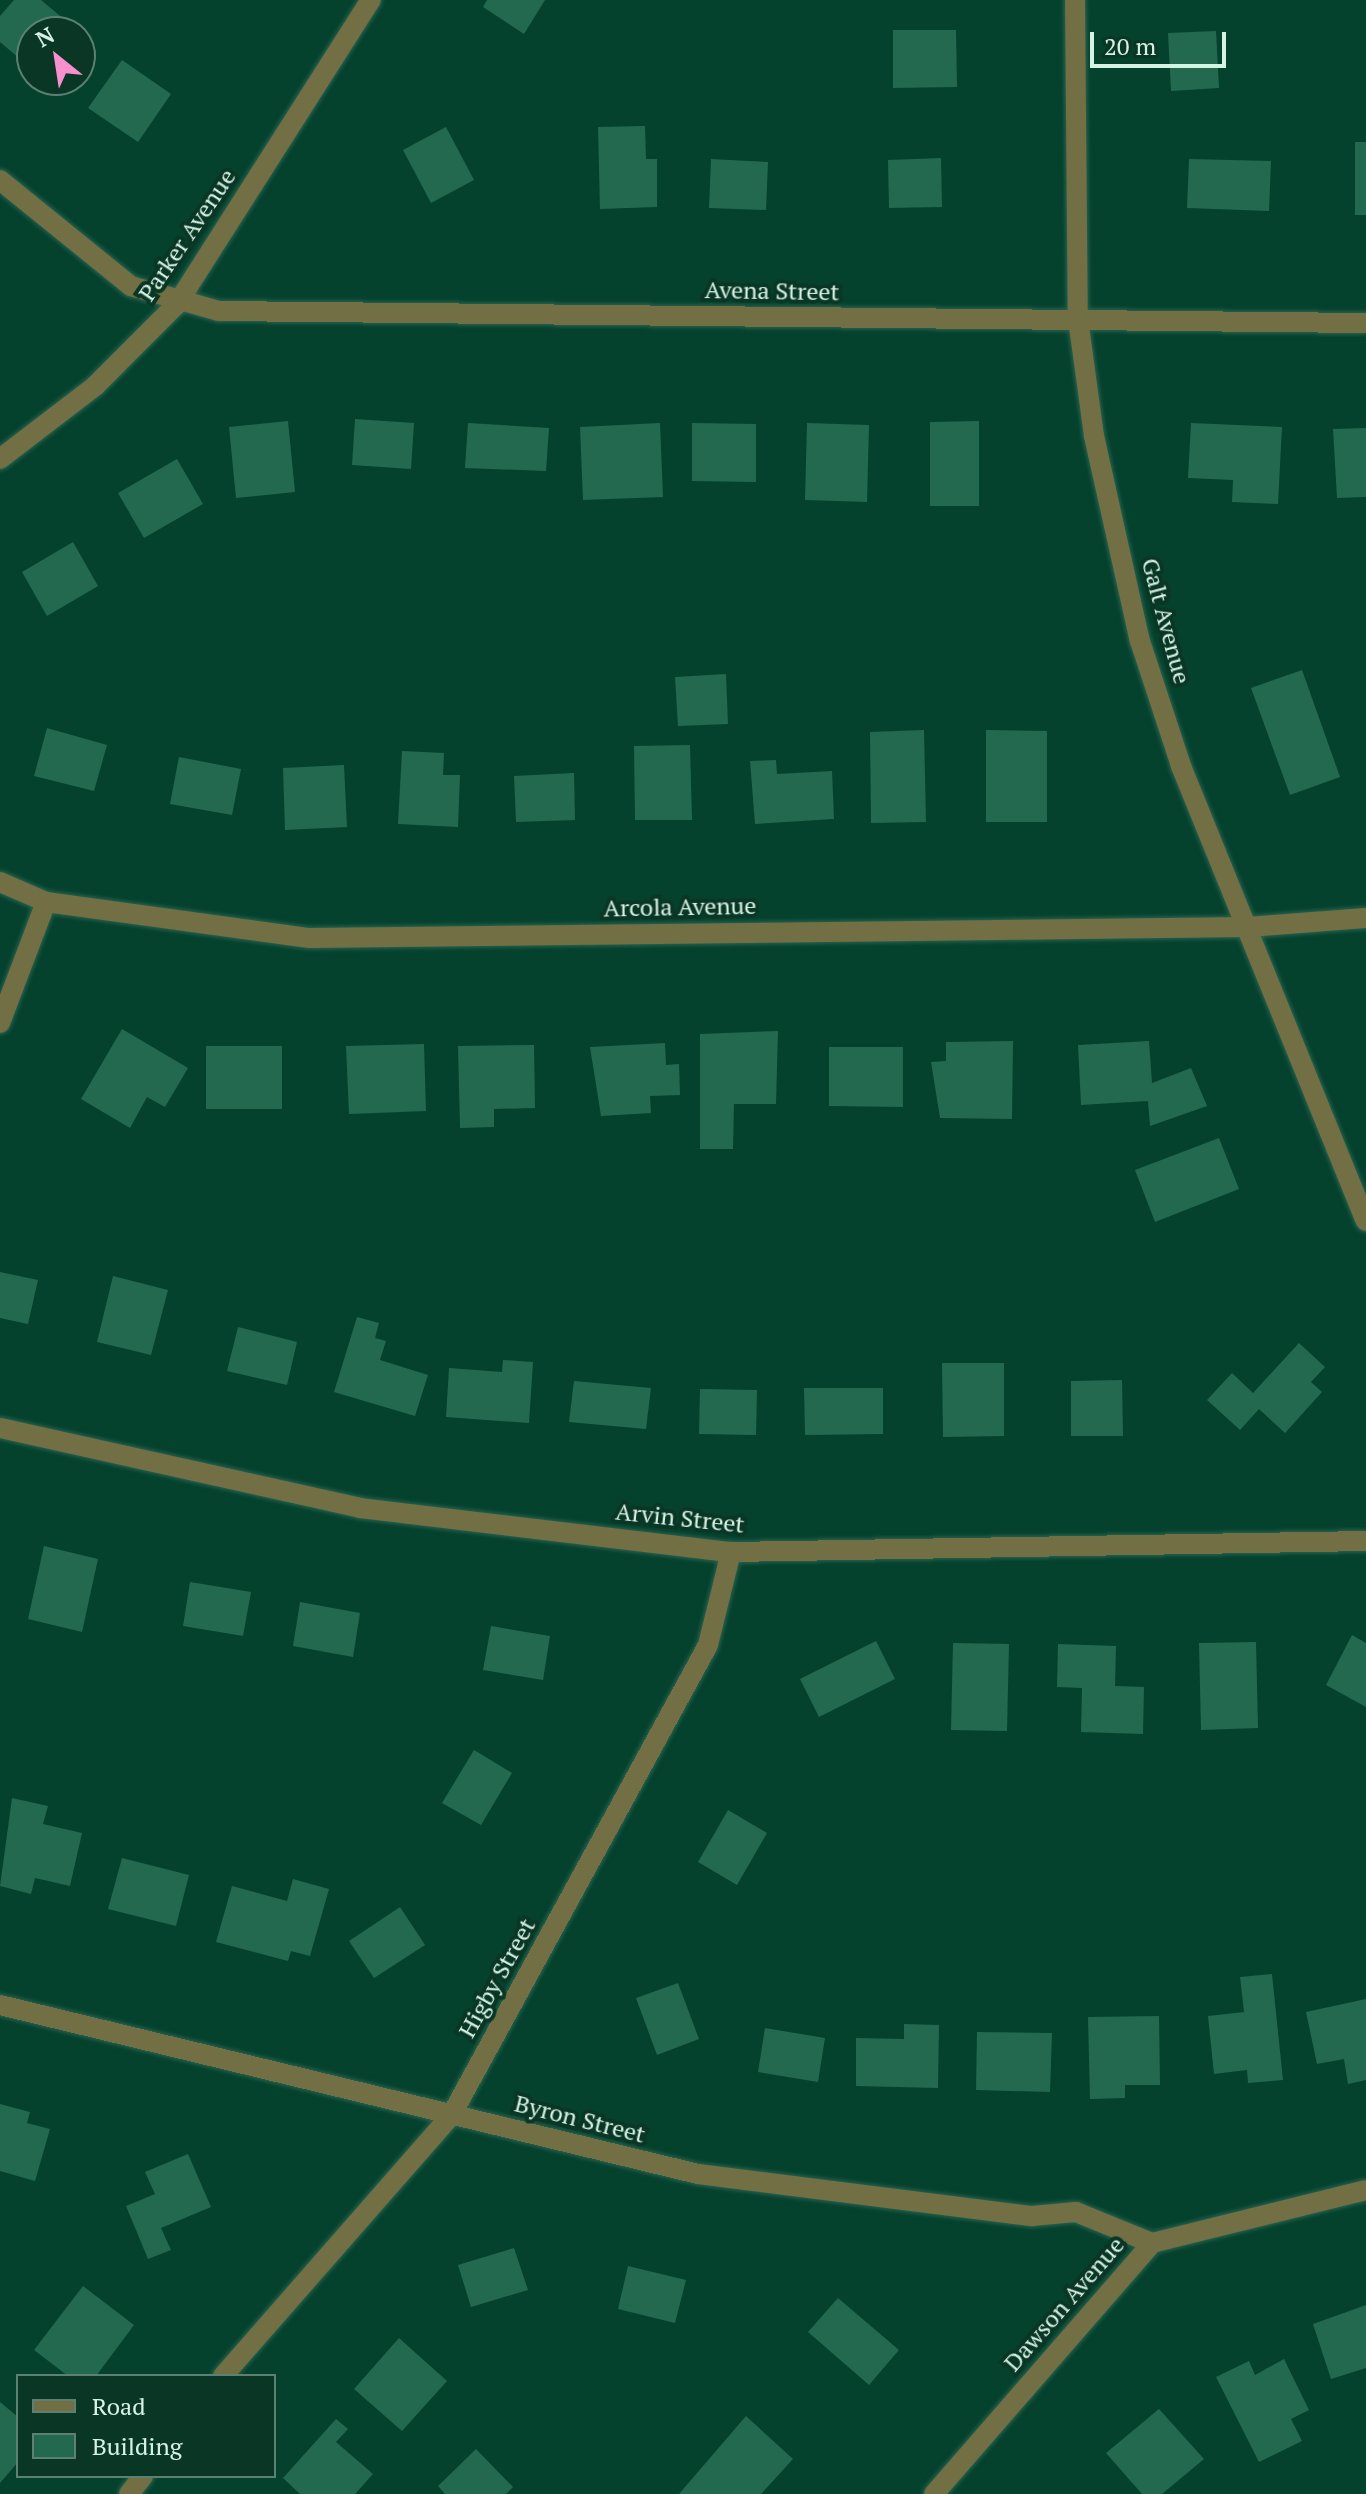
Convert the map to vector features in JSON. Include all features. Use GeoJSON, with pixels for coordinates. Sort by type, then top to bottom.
{"type":"FeatureCollection","features":[{"type":"Feature","properties":{"kind":"street","name":"Parker Avenue"},"geometry":{"type":"LineString","coordinates":[[0,459],[95,386],[177,304],[371,0]]}},
{"type":"Feature","properties":{"kind":"street","name":"Galt Avenue"},"geometry":{"type":"LineString","coordinates":[[1075,0],[1078,319],[1094,436],[1140,641],[1248,927],[1366,1221]]}},
{"type":"Feature","properties":{"kind":"street","name":"Avena Street"},"geometry":{"type":"LineString","coordinates":[[0,180],[131,286],[177,304],[219,311],[1078,319],[1207,327],[1366,323]]}},
{"type":"Feature","properties":{"kind":"street","name":"Arcola Avenue"},"geometry":{"type":"LineString","coordinates":[[0,882],[46,902],[310,938],[1248,927],[1366,918]]}},
{"type":"Feature","properties":{"kind":"street"},"geometry":{"type":"LineString","coordinates":[[0,1023],[46,902]]}},
{"type":"Feature","properties":{"kind":"street","name":"Arvin Street"},"geometry":{"type":"LineString","coordinates":[[0,1428],[360,1508],[731,1552],[1366,1541]]}},
{"type":"Feature","properties":{"kind":"street","name":"Higby Street"},"geometry":{"type":"LineString","coordinates":[[225,2374],[452,2114],[708,1645],[731,1552]]}},
{"type":"Feature","properties":{"kind":"street","name":"Byron Street"},"geometry":{"type":"LineString","coordinates":[[0,2005],[698,2174],[1032,2216],[1076,2212],[1152,2243]]}},
{"type":"Feature","properties":{"kind":"street","name":"Dawson Avenue"},"geometry":{"type":"LineString","coordinates":[[934,2494],[1152,2243],[1366,2190]]}},
{"type":"Feature","properties":{"kind":"street"},"geometry":{"type":"LineString","coordinates":[[129,2494],[141,2478]]}},
{"type":"Feature","properties":{"kind":"building"},"geometry":{"type":"Polygon","coordinates":[[[14,0],[41,0],[60,16],[16,16],[16,56],[0,42],[0,16],[14,0]]]}},
{"type":"Feature","properties":{"kind":"building"},"geometry":{"type":"Polygon","coordinates":[[[487,0],[545,0],[524,34],[483,7],[487,0]]]}},
{"type":"Feature","properties":{"kind":"building"},"geometry":{"type":"Polygon","coordinates":[[[893,30],[956,30],[957,87],[893,88],[893,30]]]}},
{"type":"Feature","properties":{"kind":"building"},"geometry":{"type":"Polygon","coordinates":[[[1216,31],[1219,88],[1171,91],[1168,33],[1216,31]]]}},
{"type":"Feature","properties":{"kind":"building"},"geometry":{"type":"Polygon","coordinates":[[[122,60],[171,94],[138,142],[88,108],[122,60]]]}},
{"type":"Feature","properties":{"kind":"building"},"geometry":{"type":"Polygon","coordinates":[[[645,126],[646,159],[657,159],[657,207],[600,209],[598,127],[645,126]]]}},
{"type":"Feature","properties":{"kind":"building"},"geometry":{"type":"Polygon","coordinates":[[[446,127],[474,180],[431,203],[403,150],[446,127]]]}},
{"type":"Feature","properties":{"kind":"building"},"geometry":{"type":"Polygon","coordinates":[[[1355,142],[1366,142],[1366,215],[1355,215],[1355,142]]]}},
{"type":"Feature","properties":{"kind":"building"},"geometry":{"type":"Polygon","coordinates":[[[941,158],[942,207],[889,208],[888,160],[941,158]]]}},
{"type":"Feature","properties":{"kind":"building"},"geometry":{"type":"Polygon","coordinates":[[[711,159],[768,162],[766,210],[709,208],[711,159]]]}},
{"type":"Feature","properties":{"kind":"building"},"geometry":{"type":"Polygon","coordinates":[[[1189,159],[1271,161],[1269,211],[1187,208],[1189,159]]]}},
{"type":"Feature","properties":{"kind":"building"},"geometry":{"type":"Polygon","coordinates":[[[355,419],[414,423],[411,469],[352,465],[355,419]]]}},
{"type":"Feature","properties":{"kind":"building"},"geometry":{"type":"Polygon","coordinates":[[[288,421],[295,492],[236,498],[229,427],[288,421]]]}},
{"type":"Feature","properties":{"kind":"building"},"geometry":{"type":"Polygon","coordinates":[[[979,421],[979,506],[930,506],[930,422],[979,421]]]}},
{"type":"Feature","properties":{"kind":"building"},"geometry":{"type":"Polygon","coordinates":[[[468,423],[549,428],[546,471],[465,468],[468,423]]]}},
{"type":"Feature","properties":{"kind":"building"},"geometry":{"type":"Polygon","coordinates":[[[660,423],[663,497],[583,500],[580,427],[660,423]]]}},
{"type":"Feature","properties":{"kind":"building"},"geometry":{"type":"Polygon","coordinates":[[[692,423],[756,424],[756,482],[692,481],[692,423]]]}},
{"type":"Feature","properties":{"kind":"building"},"geometry":{"type":"Polygon","coordinates":[[[807,423],[869,425],[867,502],[805,500],[807,423]]]}},
{"type":"Feature","properties":{"kind":"building"},"geometry":{"type":"Polygon","coordinates":[[[1191,423],[1282,427],[1278,504],[1232,502],[1233,480],[1188,478],[1191,423]]]}},
{"type":"Feature","properties":{"kind":"building"},"geometry":{"type":"Polygon","coordinates":[[[1366,428],[1366,497],[1337,498],[1333,429],[1366,428]]]}},
{"type":"Feature","properties":{"kind":"building"},"geometry":{"type":"Polygon","coordinates":[[[177,459],[203,504],[144,538],[118,493],[177,459]]]}},
{"type":"Feature","properties":{"kind":"building"},"geometry":{"type":"Polygon","coordinates":[[[73,542],[98,586],[47,616],[22,572],[73,542]]]}},
{"type":"Feature","properties":{"kind":"building"},"geometry":{"type":"Polygon","coordinates":[[[1302,670],[1340,777],[1290,795],[1251,688],[1302,670]]]}},
{"type":"Feature","properties":{"kind":"building"},"geometry":{"type":"Polygon","coordinates":[[[726,674],[728,724],[678,726],[675,677],[726,674]]]}},
{"type":"Feature","properties":{"kind":"building"},"geometry":{"type":"Polygon","coordinates":[[[47,728],[107,745],[94,791],[34,776],[47,728]]]}},
{"type":"Feature","properties":{"kind":"building"},"geometry":{"type":"Polygon","coordinates":[[[924,730],[926,822],[871,823],[870,732],[924,730]]]}},
{"type":"Feature","properties":{"kind":"building"},"geometry":{"type":"Polygon","coordinates":[[[986,730],[1047,731],[1047,822],[986,822],[986,730]]]}},
{"type":"Feature","properties":{"kind":"building"},"geometry":{"type":"Polygon","coordinates":[[[690,745],[692,820],[635,820],[634,746],[690,745]]]}},
{"type":"Feature","properties":{"kind":"building"},"geometry":{"type":"Polygon","coordinates":[[[402,751],[444,753],[443,775],[460,775],[458,827],[398,824],[402,751]]]}},
{"type":"Feature","properties":{"kind":"building"},"geometry":{"type":"Polygon","coordinates":[[[179,757],[241,769],[232,815],[170,804],[179,757]]]}},
{"type":"Feature","properties":{"kind":"building"},"geometry":{"type":"Polygon","coordinates":[[[776,760],[777,774],[832,771],[834,819],[755,824],[750,761],[776,760]]]}},
{"type":"Feature","properties":{"kind":"building"},"geometry":{"type":"Polygon","coordinates":[[[344,765],[347,827],[285,830],[283,768],[344,765]]]}},
{"type":"Feature","properties":{"kind":"building"},"geometry":{"type":"Polygon","coordinates":[[[574,773],[575,820],[516,822],[514,776],[574,773]]]}},
{"type":"Feature","properties":{"kind":"building"},"geometry":{"type":"Polygon","coordinates":[[[122,1029],[188,1068],[165,1107],[147,1097],[130,1128],[81,1099],[122,1029]]]}},
{"type":"Feature","properties":{"kind":"building"},"geometry":{"type":"Polygon","coordinates":[[[778,1031],[776,1104],[734,1104],[733,1149],[700,1149],[700,1034],[778,1031]]]}},
{"type":"Feature","properties":{"kind":"building"},"geometry":{"type":"Polygon","coordinates":[[[1013,1041],[1012,1119],[940,1118],[931,1062],[946,1061],[946,1042],[1013,1041]]]}},
{"type":"Feature","properties":{"kind":"building"},"geometry":{"type":"Polygon","coordinates":[[[1149,1041],[1152,1083],[1191,1068],[1207,1106],[1150,1126],[1148,1101],[1081,1105],[1078,1045],[1149,1041]]]}},
{"type":"Feature","properties":{"kind":"building"},"geometry":{"type":"Polygon","coordinates":[[[665,1043],[666,1065],[679,1064],[680,1095],[650,1096],[651,1113],[601,1116],[590,1047],[665,1043]]]}},
{"type":"Feature","properties":{"kind":"building"},"geometry":{"type":"Polygon","coordinates":[[[424,1044],[426,1111],[349,1114],[346,1046],[424,1044]]]}},
{"type":"Feature","properties":{"kind":"building"},"geometry":{"type":"Polygon","coordinates":[[[534,1045],[535,1108],[494,1109],[494,1127],[460,1128],[458,1046],[534,1045]]]}},
{"type":"Feature","properties":{"kind":"building"},"geometry":{"type":"Polygon","coordinates":[[[206,1046],[282,1046],[282,1109],[206,1109],[206,1046]]]}},
{"type":"Feature","properties":{"kind":"building"},"geometry":{"type":"Polygon","coordinates":[[[829,1047],[903,1047],[903,1107],[829,1106],[829,1047]]]}},
{"type":"Feature","properties":{"kind":"building"},"geometry":{"type":"Polygon","coordinates":[[[1219,1138],[1239,1189],[1155,1222],[1135,1170],[1219,1138]]]}},
{"type":"Feature","properties":{"kind":"building"},"geometry":{"type":"Polygon","coordinates":[[[0,1272],[38,1280],[28,1324],[0,1318],[0,1272]]]}},
{"type":"Feature","properties":{"kind":"building"},"geometry":{"type":"Polygon","coordinates":[[[113,1276],[168,1290],[151,1355],[97,1342],[113,1276]]]}},
{"type":"Feature","properties":{"kind":"building"},"geometry":{"type":"Polygon","coordinates":[[[357,1317],[379,1323],[375,1338],[386,1341],[380,1360],[428,1375],[415,1416],[334,1392],[357,1317]]]}},
{"type":"Feature","properties":{"kind":"building"},"geometry":{"type":"Polygon","coordinates":[[[238,1327],[297,1342],[287,1385],[227,1371],[238,1327]]]}},
{"type":"Feature","properties":{"kind":"building"},"geometry":{"type":"Polygon","coordinates":[[[1299,1343],[1325,1367],[1311,1382],[1322,1392],[1285,1433],[1259,1409],[1240,1430],[1207,1400],[1232,1373],[1253,1393],[1299,1343]]]}},
{"type":"Feature","properties":{"kind":"building"},"geometry":{"type":"Polygon","coordinates":[[[503,1360],[533,1362],[529,1423],[446,1417],[449,1368],[502,1372],[503,1360]]]}},
{"type":"Feature","properties":{"kind":"building"},"geometry":{"type":"Polygon","coordinates":[[[942,1363],[1004,1363],[1004,1436],[943,1437],[942,1363]]]}},
{"type":"Feature","properties":{"kind":"building"},"geometry":{"type":"Polygon","coordinates":[[[1122,1380],[1123,1436],[1071,1436],[1071,1381],[1122,1380]]]}},
{"type":"Feature","properties":{"kind":"building"},"geometry":{"type":"Polygon","coordinates":[[[574,1381],[651,1388],[646,1429],[569,1422],[574,1381]]]}},
{"type":"Feature","properties":{"kind":"building"},"geometry":{"type":"Polygon","coordinates":[[[804,1388],[883,1388],[883,1434],[805,1435],[804,1388]]]}},
{"type":"Feature","properties":{"kind":"building"},"geometry":{"type":"Polygon","coordinates":[[[700,1389],[757,1390],[756,1435],[699,1434],[700,1389]]]}},
{"type":"Feature","properties":{"kind":"building"},"geometry":{"type":"Polygon","coordinates":[[[44,1546],[98,1559],[82,1632],[28,1619],[44,1546]]]}},
{"type":"Feature","properties":{"kind":"building"},"geometry":{"type":"Polygon","coordinates":[[[190,1582],[251,1592],[243,1636],[183,1626],[190,1582]]]}},
{"type":"Feature","properties":{"kind":"building"},"geometry":{"type":"Polygon","coordinates":[[[300,1602],[360,1613],[353,1657],[293,1646],[300,1602]]]}},
{"type":"Feature","properties":{"kind":"building"},"geometry":{"type":"Polygon","coordinates":[[[491,1626],[550,1636],[543,1680],[483,1670],[491,1626]]]}},
{"type":"Feature","properties":{"kind":"building"},"geometry":{"type":"Polygon","coordinates":[[[1352,1635],[1366,1643],[1366,1707],[1326,1685],[1352,1635]]]}},
{"type":"Feature","properties":{"kind":"building"},"geometry":{"type":"Polygon","coordinates":[[[876,1641],[895,1679],[819,1717],[800,1679],[876,1641]]]}},
{"type":"Feature","properties":{"kind":"building"},"geometry":{"type":"Polygon","coordinates":[[[1256,1642],[1258,1728],[1201,1730],[1199,1643],[1256,1642]]]}},
{"type":"Feature","properties":{"kind":"building"},"geometry":{"type":"Polygon","coordinates":[[[953,1643],[1009,1644],[1007,1731],[951,1730],[953,1643]]]}},
{"type":"Feature","properties":{"kind":"building"},"geometry":{"type":"Polygon","coordinates":[[[1058,1644],[1116,1646],[1115,1686],[1144,1687],[1143,1734],[1081,1732],[1082,1688],[1057,1687],[1058,1644]]]}},
{"type":"Feature","properties":{"kind":"building"},"geometry":{"type":"Polygon","coordinates":[[[474,1750],[512,1773],[481,1825],[442,1803],[474,1750]]]}},
{"type":"Feature","properties":{"kind":"building"},"geometry":{"type":"Polygon","coordinates":[[[12,1798],[48,1806],[43,1824],[82,1833],[70,1886],[35,1878],[31,1894],[0,1886],[12,1798]]]}},
{"type":"Feature","properties":{"kind":"building"},"geometry":{"type":"Polygon","coordinates":[[[728,1810],[767,1833],[737,1885],[698,1862],[728,1810]]]}},
{"type":"Feature","properties":{"kind":"building"},"geometry":{"type":"Polygon","coordinates":[[[122,1858],[189,1875],[176,1926],[108,1909],[122,1858]]]}},
{"type":"Feature","properties":{"kind":"building"},"geometry":{"type":"Polygon","coordinates":[[[293,1879],[329,1889],[310,1956],[291,1951],[288,1961],[216,1942],[232,1886],[287,1901],[293,1879]]]}},
{"type":"Feature","properties":{"kind":"building"},"geometry":{"type":"Polygon","coordinates":[[[400,1907],[425,1945],[374,1978],[349,1941],[400,1907]]]}},
{"type":"Feature","properties":{"kind":"building"},"geometry":{"type":"Polygon","coordinates":[[[1272,1974],[1283,2080],[1248,2083],[1247,2070],[1214,2074],[1208,2016],[1244,2012],[1240,1977],[1272,1974]]]}},
{"type":"Feature","properties":{"kind":"building"},"geometry":{"type":"Polygon","coordinates":[[[678,1983],[699,2039],[657,2055],[636,1998],[678,1983]]]}},
{"type":"Feature","properties":{"kind":"building"},"geometry":{"type":"Polygon","coordinates":[[[1366,1999],[1366,2080],[1348,2084],[1344,2059],[1317,2064],[1306,2012],[1366,1999]]]}},
{"type":"Feature","properties":{"kind":"building"},"geometry":{"type":"Polygon","coordinates":[[[1159,2016],[1160,2085],[1125,2085],[1125,2098],[1090,2099],[1088,2017],[1159,2016]]]}},
{"type":"Feature","properties":{"kind":"building"},"geometry":{"type":"Polygon","coordinates":[[[904,2024],[939,2025],[938,2088],[856,2086],[856,2038],[904,2039],[904,2024]]]}},
{"type":"Feature","properties":{"kind":"building"},"geometry":{"type":"Polygon","coordinates":[[[765,2028],[825,2038],[818,2082],[758,2072],[765,2028]]]}},
{"type":"Feature","properties":{"kind":"building"},"geometry":{"type":"Polygon","coordinates":[[[977,2032],[1052,2033],[1050,2092],[976,2090],[977,2032]]]}},
{"type":"Feature","properties":{"kind":"building"},"geometry":{"type":"Polygon","coordinates":[[[0,2104],[30,2112],[27,2123],[50,2129],[35,2181],[0,2171],[0,2104]]]}},
{"type":"Feature","properties":{"kind":"building"},"geometry":{"type":"Polygon","coordinates":[[[188,2154],[211,2207],[161,2228],[171,2250],[148,2259],[126,2206],[155,2194],[145,2172],[188,2154]]]}},
{"type":"Feature","properties":{"kind":"building"},"geometry":{"type":"Polygon","coordinates":[[[514,2248],[528,2290],[471,2307],[458,2265],[514,2248]]]}},
{"type":"Feature","properties":{"kind":"building"},"geometry":{"type":"Polygon","coordinates":[[[628,2266],[686,2280],[675,2323],[618,2309],[628,2266]]]}},
{"type":"Feature","properties":{"kind":"building"},"geometry":{"type":"Polygon","coordinates":[[[83,2286],[134,2325],[97,2374],[65,2374],[34,2350],[83,2286]]]}},
{"type":"Feature","properties":{"kind":"building"},"geometry":{"type":"Polygon","coordinates":[[[838,2298],[899,2350],[869,2385],[808,2332],[838,2298]]]}},
{"type":"Feature","properties":{"kind":"building"},"geometry":{"type":"Polygon","coordinates":[[[1366,2305],[1366,2368],[1331,2379],[1313,2324],[1366,2305]]]}},
{"type":"Feature","properties":{"kind":"building"},"geometry":{"type":"Polygon","coordinates":[[[399,2338],[447,2381],[402,2431],[354,2389],[399,2338]]]}},
{"type":"Feature","properties":{"kind":"building"},"geometry":{"type":"Polygon","coordinates":[[[1284,2359],[1309,2410],[1291,2419],[1302,2441],[1259,2462],[1216,2377],[1249,2361],[1255,2375],[1284,2359]]]}},
{"type":"Feature","properties":{"kind":"building"},"geometry":{"type":"Polygon","coordinates":[[[0,2402],[16,2415],[16,2464],[0,2483],[0,2402]]]}},
{"type":"Feature","properties":{"kind":"building"},"geometry":{"type":"Polygon","coordinates":[[[1159,2409],[1204,2459],[1162,2494],[1142,2494],[1106,2453],[1159,2409]]]}},
{"type":"Feature","properties":{"kind":"building"},"geometry":{"type":"Polygon","coordinates":[[[746,2416],[793,2459],[761,2494],[679,2494],[746,2416]]]}},
{"type":"Feature","properties":{"kind":"building"},"geometry":{"type":"Polygon","coordinates":[[[336,2419],[348,2429],[336,2442],[373,2474],[355,2494],[300,2494],[283,2478],[336,2419]]]}},
{"type":"Feature","properties":{"kind":"building"},"geometry":{"type":"Polygon","coordinates":[[[476,2449],[513,2487],[506,2494],[445,2494],[438,2486],[476,2449]]]}}]}
